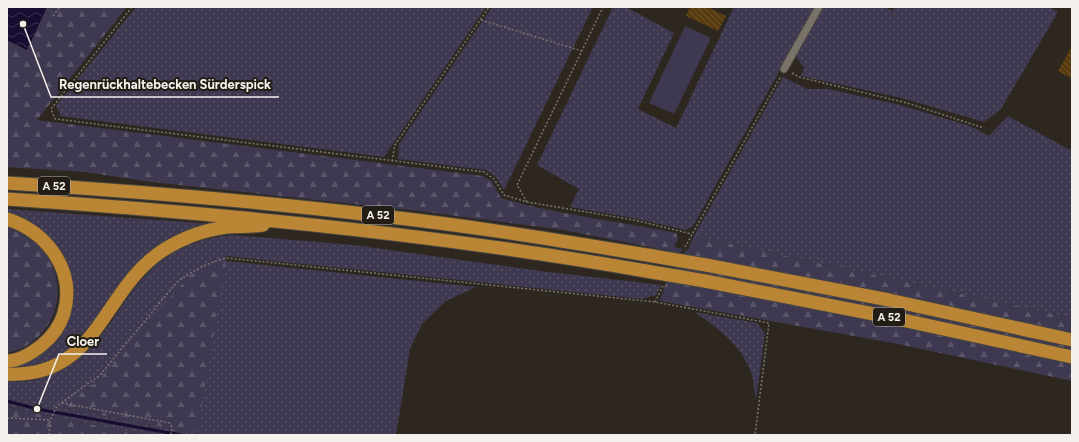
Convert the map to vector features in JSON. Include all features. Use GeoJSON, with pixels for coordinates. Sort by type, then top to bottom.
{"type":"FeatureCollection","features":[{"type":"Feature","properties":{"kind":"highway","name":"A 52"},"geometry":{"type":"LineString","coordinates":[[7,183],[223,199],[382,216],[575,243],[706,265],[889,300],[1072,340]]}},
{"type":"Feature","properties":{"kind":"highway","name":"A 52"},"geometry":{"type":"LineString","coordinates":[[7,199],[129,207],[286,222],[487,246],[705,281],[889,317],[1072,356]]}},
{"type":"Feature","properties":{"kind":"highway"},"geometry":{"type":"LineString","coordinates":[[7,219],[30,229],[48,244],[60,260],[66,281],[67,301],[61,323],[49,340],[33,353],[13,361],[7,361]]}},
{"type":"Feature","properties":{"kind":"highway"},"geometry":{"type":"LineString","coordinates":[[7,374],[18,375],[38,372],[59,364],[78,351],[97,330],[129,284],[145,265],[160,252],[179,240],[201,232],[227,227],[255,227],[286,222]]}},
{"type":"Feature","properties":{"kind":"street"},"geometry":{"type":"LineString","coordinates":[[784,69],[819,7]]}},
{"type":"Feature","properties":{"kind":"path"},"geometry":{"type":"LineString","coordinates":[[53,16],[60,7]]}},
{"type":"Feature","properties":{"kind":"path"},"geometry":{"type":"LineString","coordinates":[[132,7],[51,108],[56,119],[484,172],[494,179],[504,195],[527,202],[634,220],[692,234]]}},
{"type":"Feature","properties":{"kind":"path"},"geometry":{"type":"LineString","coordinates":[[392,161],[395,145],[489,7]]}},
{"type":"Feature","properties":{"kind":"path"},"geometry":{"type":"LineString","coordinates":[[527,202],[517,185],[603,7]]}},
{"type":"Feature","properties":{"kind":"path"},"geometry":{"type":"LineString","coordinates":[[480,20],[582,51]]}},
{"type":"Feature","properties":{"kind":"path"},"geometry":{"type":"LineString","coordinates":[[685,247],[784,69],[799,77],[907,103],[984,128]]}},
{"type":"Feature","properties":{"kind":"path"},"geometry":{"type":"LineString","coordinates":[[49,435],[51,416],[57,406],[100,375],[177,282],[191,272],[207,264],[228,258],[655,302],[769,322],[755,435]]}},
{"type":"Feature","properties":{"kind":"path"},"geometry":{"type":"LineString","coordinates":[[655,302],[664,285]]}},
{"type":"Feature","properties":{"kind":"path"},"geometry":{"type":"LineString","coordinates":[[62,403],[170,423],[172,428],[171,435]]}},
{"type":"Feature","properties":{"kind":"path"},"geometry":{"type":"LineString","coordinates":[[7,418],[50,420]]}},
{"type":"Feature","properties":{"kind":"green space"},"geometry":{"type":"Polygon","coordinates":[[[47,7],[127,7],[37,120],[483,176],[492,181],[501,198],[544,209],[676,233],[678,239],[674,247],[683,249],[680,253],[563,230],[410,210],[151,182],[85,172],[7,167],[7,40],[27,50],[47,7]]]}},
{"type":"Feature","properties":{"kind":"green space"},"geometry":{"type":"Polygon","coordinates":[[[136,7],[486,7],[384,157],[61,116],[56,106],[136,7]]]}},
{"type":"Feature","properties":{"kind":"green space"},"geometry":{"type":"Polygon","coordinates":[[[492,7],[593,7],[504,190],[496,177],[486,170],[398,159],[399,144],[492,7]]]}},
{"type":"Feature","properties":{"kind":"green space"},"geometry":{"type":"Polygon","coordinates":[[[613,7],[626,7],[674,33],[638,109],[676,128],[734,7],[815,7],[693,226],[685,230],[633,218],[570,207],[579,189],[537,165],[613,7]]]}},
{"type":"Feature","properties":{"kind":"green space"},"geometry":{"type":"Polygon","coordinates":[[[822,7],[885,7],[892,11],[895,7],[1049,7],[1058,12],[1001,109],[984,122],[902,98],[801,76],[804,68],[795,55],[822,7]]]}},
{"type":"Feature","properties":{"kind":"green space"},"geometry":{"type":"Polygon","coordinates":[[[685,26],[711,38],[674,114],[649,103],[685,26]]]}},
{"type":"Feature","properties":{"kind":"green space"},"geometry":{"type":"Polygon","coordinates":[[[783,77],[807,89],[828,89],[900,105],[970,126],[989,136],[1008,116],[1072,151],[1072,318],[694,236],[783,77]]]}},
{"type":"Feature","properties":{"kind":"green space"},"geometry":{"type":"Polygon","coordinates":[[[7,209],[212,224],[178,237],[77,347],[38,368],[7,370],[7,365],[62,327],[63,259],[7,215],[7,209]]]}},
{"type":"Feature","properties":{"kind":"green space"},"geometry":{"type":"Polygon","coordinates":[[[7,227],[20,232],[42,249],[50,261],[56,275],[58,290],[52,318],[44,330],[34,340],[22,348],[7,353],[7,227]]]}},
{"type":"Feature","properties":{"kind":"green space"},"geometry":{"type":"Polygon","coordinates":[[[233,235],[354,245],[540,271],[662,285],[656,295],[642,299],[226,256],[226,261],[476,287],[446,301],[422,324],[410,349],[396,435],[143,435],[7,407],[7,381],[24,382],[41,379],[52,375],[71,364],[87,351],[101,336],[136,287],[149,272],[165,258],[189,245],[206,239],[233,235]],[[98,381],[61,407],[197,434],[98,381]]]}},
{"type":"Feature","properties":{"kind":"green space"},"geometry":{"type":"Polygon","coordinates":[[[694,236],[1072,318],[1072,381],[898,344],[660,301],[665,285],[686,250],[688,250],[694,236]]]}},
{"type":"Feature","properties":{"kind":"green space"},"geometry":{"type":"Polygon","coordinates":[[[226,261],[197,434],[60,407],[98,381],[190,275],[213,264],[226,261]]]}},
{"type":"Feature","properties":{"kind":"green space"},"geometry":{"type":"Polygon","coordinates":[[[694,312],[757,323],[765,334],[756,399],[753,378],[747,362],[741,353],[720,330],[694,312]]]}},
{"type":"Feature","properties":{"kind":"green space"},"geometry":{"type":"Polygon","coordinates":[[[7,407],[143,435],[7,435],[7,407]]]}},
{"type":"Feature","properties":{"kind":"water"},"geometry":{"type":"Polygon","coordinates":[[[7,7],[47,7],[27,50],[7,40],[7,7]]]}},
{"type":"Feature","properties":{"kind":"building"},"geometry":{"type":"Polygon","coordinates":[[[690,7],[707,7],[726,16],[718,31],[686,16],[690,7]]]}},
{"type":"Feature","properties":{"kind":"building"},"geometry":{"type":"Polygon","coordinates":[[[1072,46],[1072,79],[1058,71],[1072,46]]]}},
{"type":"Feature","properties":{"kind":"waterway"},"geometry":{"type":"LineString","coordinates":[[7,401],[37,409],[181,435]]}},
{"type":"Feature","properties":{"kind":"place","name":"Regenrückhaltebecken Sürderspick"},"geometry":{"type":"Point","coordinates":[23,24]}},
{"type":"Feature","properties":{"kind":"place","name":"Cloer"},"geometry":{"type":"Point","coordinates":[37,409]}}]}
